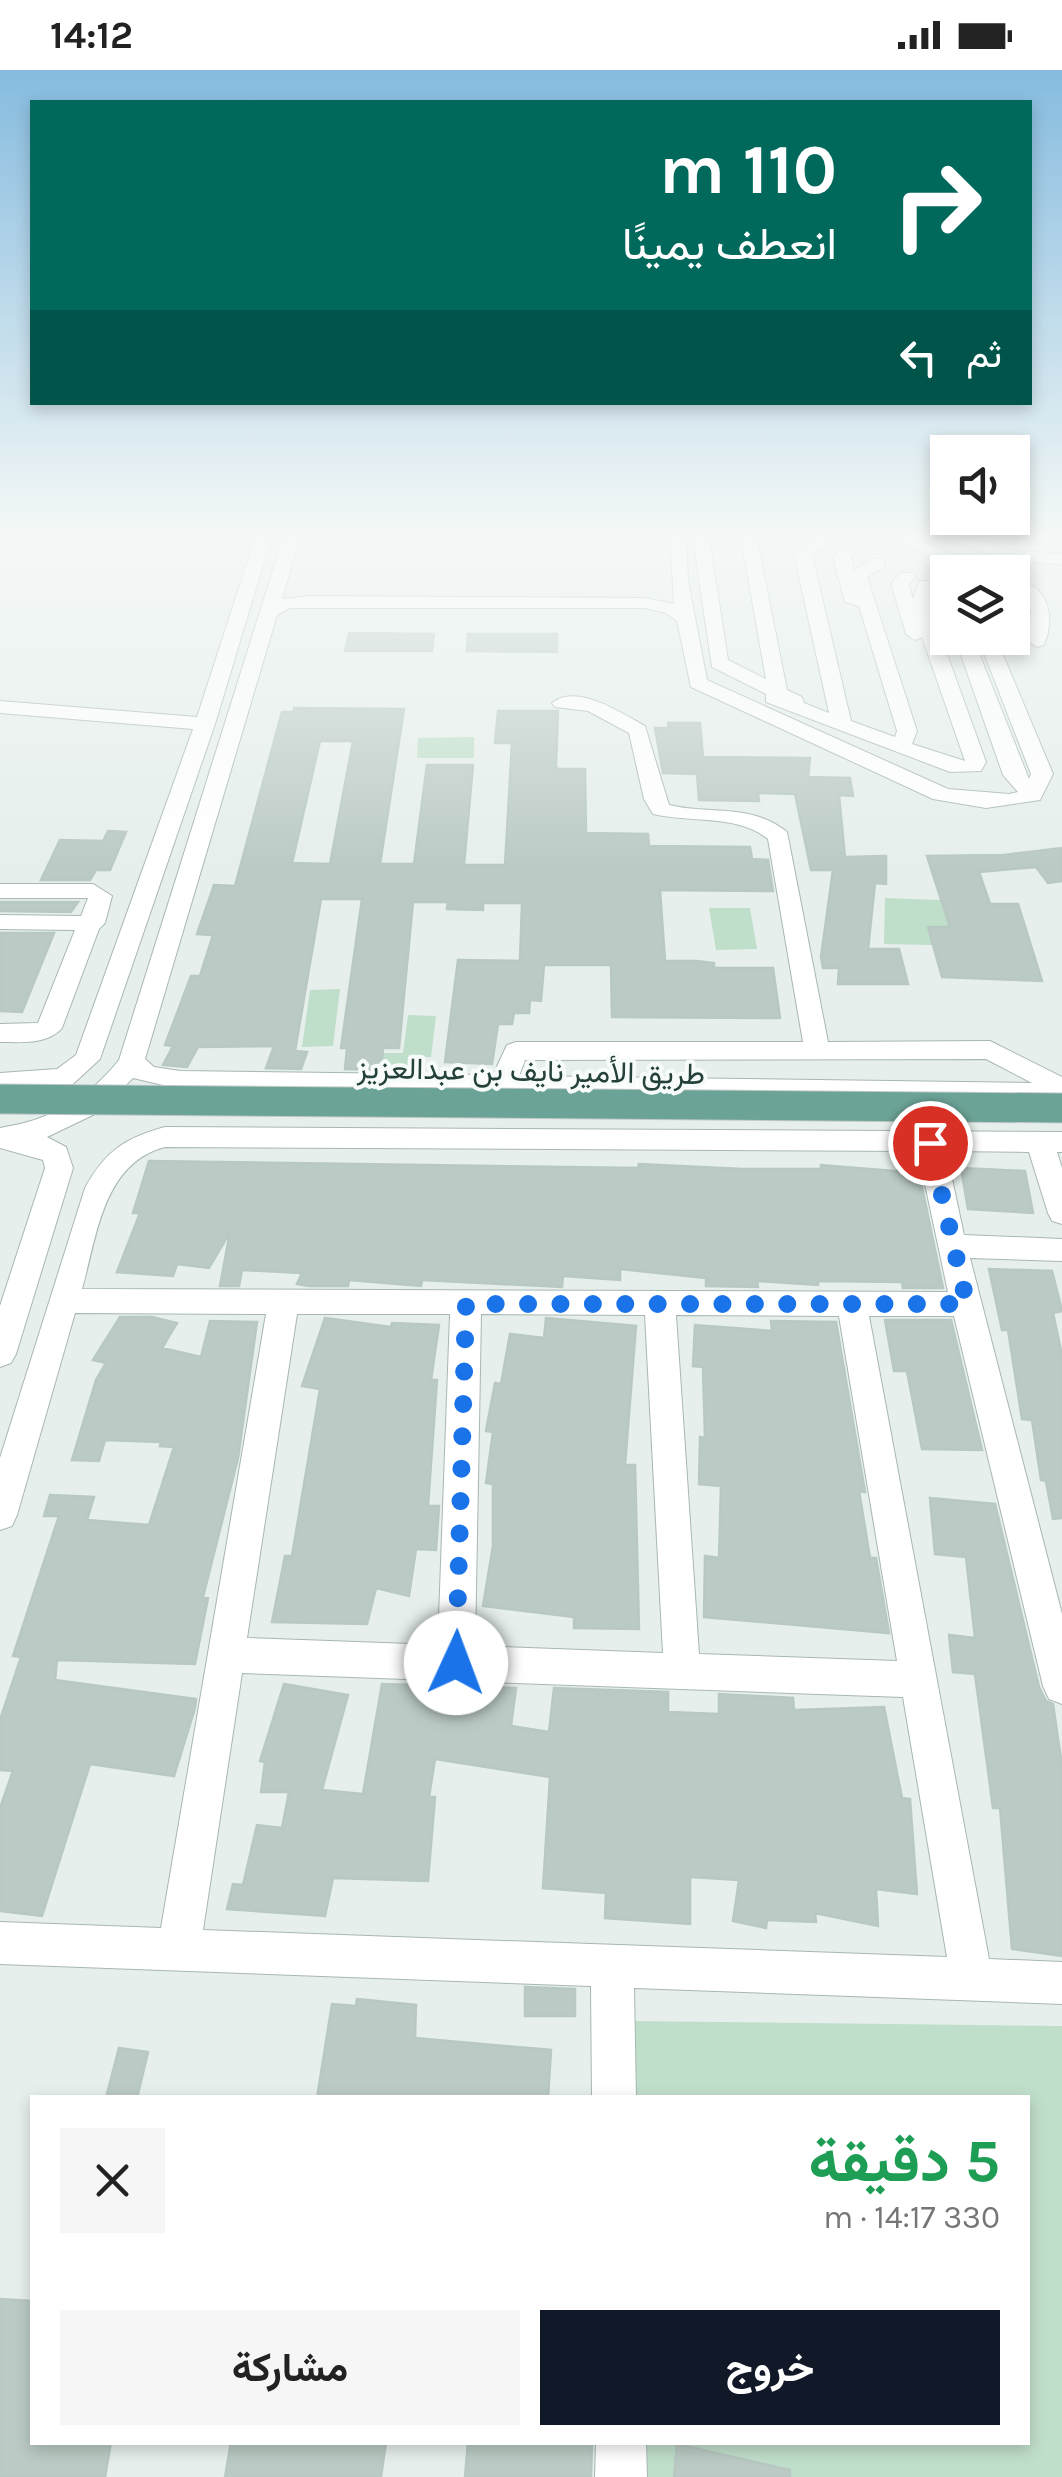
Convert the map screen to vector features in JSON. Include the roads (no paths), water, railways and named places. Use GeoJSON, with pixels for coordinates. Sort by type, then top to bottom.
{"type":"FeatureCollection","features":[{"type":"Feature","properties":{"kind":"main road","name":"طريق الأمير نايف بن عبدالعزيز"},"geometry":{"type":"LineString","coordinates":[[0,1098],[1062,1108]]}},
{"type":"Feature","properties":{"kind":"main road","name":"طريق الأمير نايف بن عبدالعزيز"},"geometry":{"type":"LineString","coordinates":[[0,1115],[1055,1136]]}},
{"type":"Feature","properties":{"kind":"street"},"geometry":{"type":"LineString","coordinates":[[0,1082],[64,1078],[87,1059],[231,644]]}},
{"type":"Feature","properties":{"kind":"street"},"geometry":{"type":"LineString","coordinates":[[0,1140],[67,1122],[96,1102],[131,1062],[262,644]]}},
{"type":"Feature","properties":{"kind":"street"},"geometry":{"type":"LineString","coordinates":[[716,644],[719,663],[778,689],[823,717]]}},
{"type":"Feature","properties":{"kind":"street"},"geometry":{"type":"LineString","coordinates":[[752,644],[757,680]]}},
{"type":"Feature","properties":{"kind":"street"},"geometry":{"type":"LineString","coordinates":[[769,644],[778,689]]}},
{"type":"Feature","properties":{"kind":"street"},"geometry":{"type":"LineString","coordinates":[[814,644],[823,717]]}},
{"type":"Feature","properties":{"kind":"street"},"geometry":{"type":"LineString","coordinates":[[816,644],[823,717]]}},
{"type":"Feature","properties":{"kind":"street"},"geometry":{"type":"LineString","coordinates":[[866,644],[887,714],[877,736]]}},
{"type":"Feature","properties":{"kind":"street"},"geometry":{"type":"LineString","coordinates":[[880,644],[907,731],[906,739],[898,744]]}},
{"type":"Feature","properties":{"kind":"street"},"geometry":{"type":"LineString","coordinates":[[692,647],[707,667],[823,717],[966,770],[976,762],[938,655]]}},
{"type":"Feature","properties":{"kind":"street"},"geometry":{"type":"LineString","coordinates":[[692,647],[698,683],[941,794],[991,802],[1014,801],[1032,794],[1042,774],[994,655]]}},
{"type":"Feature","properties":{"kind":"street"},"geometry":{"type":"LineString","coordinates":[[970,655],[1014,775],[1032,794]]}},
{"type":"Feature","properties":{"kind":"street"},"geometry":{"type":"LineString","coordinates":[[562,703],[593,706],[638,730],[654,799],[661,808],[735,816],[764,824],[778,837],[817,1050]]}},
{"type":"Feature","properties":{"kind":"street"},"geometry":{"type":"LineString","coordinates":[[0,707],[206,724]]}},
{"type":"Feature","properties":{"kind":"street"},"geometry":{"type":"LineString","coordinates":[[0,891],[93,890],[100,896],[49,1028],[35,1033],[0,1033]]}},
{"type":"Feature","properties":{"kind":"street"},"geometry":{"type":"LineString","coordinates":[[0,922],[92,923]]}},
{"type":"Feature","properties":{"kind":"street"},"geometry":{"type":"LineString","coordinates":[[68,980],[116,979]]}},
{"type":"Feature","properties":{"kind":"street"},"geometry":{"type":"LineString","coordinates":[[502,1085],[516,1051],[990,1050],[1062,1090]]}},
{"type":"Feature","properties":{"kind":"street"},"geometry":{"type":"LineString","coordinates":[[131,1062],[147,1075],[180,1080],[1062,1090]]}},
{"type":"Feature","properties":{"kind":"street"},"geometry":{"type":"LineString","coordinates":[[0,1354],[58,1176],[59,1161],[70,1142],[102,1112],[135,1092],[180,1080]]}},
{"type":"Feature","properties":{"kind":"street"},"geometry":{"type":"LineString","coordinates":[[278,1082],[229,1088],[212,1104],[212,1119],[226,1128],[303,1137]]}},
{"type":"Feature","properties":{"kind":"street"},"geometry":{"type":"LineString","coordinates":[[0,1515],[92,1202],[114,1161],[126,1149],[165,1137],[930,1143],[1055,1136],[1062,1214]]}},
{"type":"Feature","properties":{"kind":"street"},"geometry":{"type":"LineString","coordinates":[[0,1140],[39,1145],[56,1154],[59,1161]]}},
{"type":"Feature","properties":{"kind":"street"},"geometry":{"type":"LineString","coordinates":[[930,1143],[1062,1686]]}},
{"type":"Feature","properties":{"kind":"street"},"geometry":{"type":"LineString","coordinates":[[952,1246],[1062,1250]]}},
{"type":"Feature","properties":{"kind":"street"},"geometry":{"type":"LineString","coordinates":[[62,1300],[284,1304],[967,1304]]}},
{"type":"Feature","properties":{"kind":"street"},"geometry":{"type":"LineString","coordinates":[[178,1952],[284,1304]]}},
{"type":"Feature","properties":{"kind":"street"},"geometry":{"type":"LineString","coordinates":[[456,1663],[466,1304]]}},
{"type":"Feature","properties":{"kind":"street"},"geometry":{"type":"LineString","coordinates":[[660,1304],[682,1671]]}},
{"type":"Feature","properties":{"kind":"street"},"geometry":{"type":"LineString","coordinates":[[852,1304],[972,1980]]}},
{"type":"Feature","properties":{"kind":"street"},"geometry":{"type":"LineString","coordinates":[[227,1655],[918,1680]]}},
{"type":"Feature","properties":{"kind":"street"},"geometry":{"type":"LineString","coordinates":[[0,1943],[1062,1983]]}},
{"type":"Feature","properties":{"kind":"street"},"geometry":{"type":"LineString","coordinates":[[612,1967],[614,2095]]}},
{"type":"Feature","properties":{"kind":"street"},"geometry":{"type":"LineString","coordinates":[[620,2445],[621,2477]]}}]}
